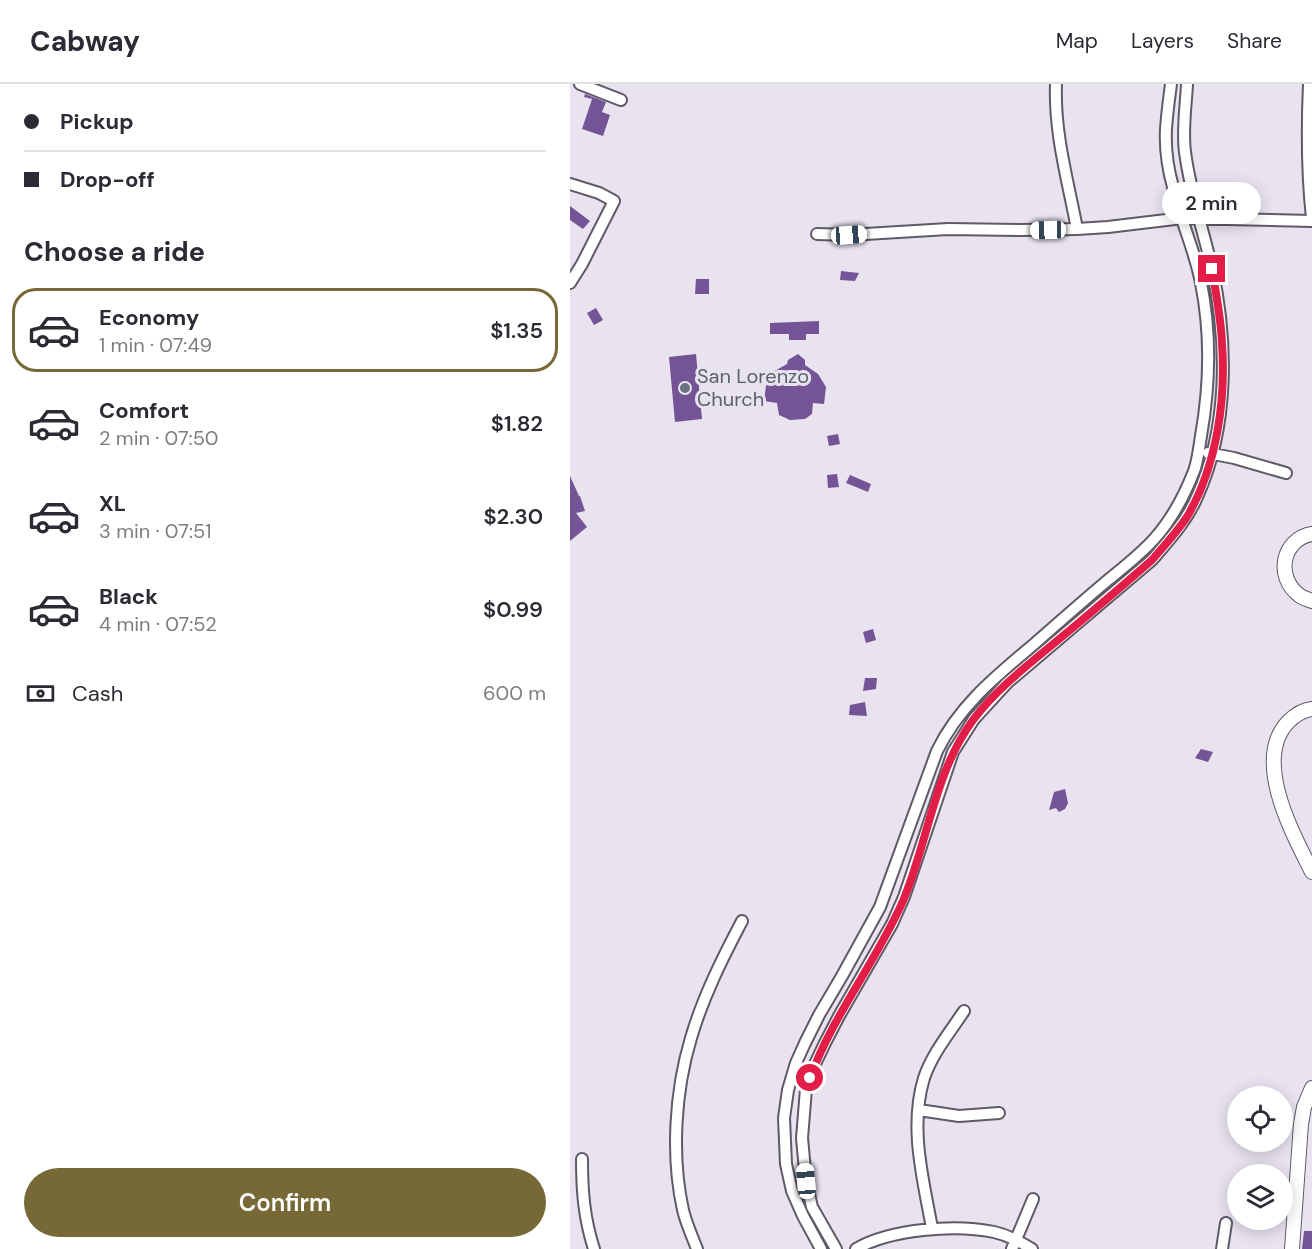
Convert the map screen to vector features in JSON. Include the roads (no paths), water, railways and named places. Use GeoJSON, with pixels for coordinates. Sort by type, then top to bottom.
{"type":"FeatureCollection","features":[{"type":"Feature","properties":{"kind":"main road"},"geometry":{"type":"LineString","coordinates":[[1312,534],[1292,544],[1286,555],[1284,569],[1286,577],[1299,596],[1312,601]]}},
{"type":"Feature","properties":{"kind":"main road"},"geometry":{"type":"LineString","coordinates":[[1312,709],[1294,716],[1285,726],[1275,746],[1274,761],[1281,802],[1312,872]]}},
{"type":"Feature","properties":{"kind":"main road"},"geometry":{"type":"LineString","coordinates":[[1292,1249],[1307,1119],[1304,1107],[1312,1088]]}},
{"type":"Feature","properties":{"kind":"street"},"geometry":{"type":"LineString","coordinates":[[580,84],[621,100]]}},
{"type":"Feature","properties":{"kind":"street"},"geometry":{"type":"LineString","coordinates":[[1056,84],[1055,100],[1060,142],[1077,229]]}},
{"type":"Feature","properties":{"kind":"street"},"geometry":{"type":"LineString","coordinates":[[821,1249],[792,1191],[786,1164],[784,1118],[788,1090],[796,1063],[819,1015],[880,907],[909,825],[945,735],[968,704],[998,675],[1141,554],[1157,536],[1185,493],[1194,470],[1206,407],[1207,320],[1201,280],[1173,188],[1167,154],[1166,131],[1171,84]]}},
{"type":"Feature","properties":{"kind":"street"},"geometry":{"type":"LineString","coordinates":[[836,1249],[812,1207],[806,1181],[802,1138],[806,1089],[839,1016],[892,924],[904,897],[953,752],[974,719],[1007,683],[1152,560],[1171,539],[1198,497],[1212,453],[1223,380],[1222,343],[1219,306],[1212,269],[1184,151],[1187,84]]}},
{"type":"Feature","properties":{"kind":"street"},"geometry":{"type":"LineString","coordinates":[[817,234],[849,235],[948,229],[1077,229],[1183,218],[1312,219],[1307,123],[1309,84]]}},
{"type":"Feature","properties":{"kind":"street"},"geometry":{"type":"LineString","coordinates":[[570,184],[600,193],[614,201],[570,283]]}},
{"type":"Feature","properties":{"kind":"street"},"geometry":{"type":"LineString","coordinates":[[1199,451],[1286,473]]}},
{"type":"Feature","properties":{"kind":"street"},"geometry":{"type":"LineString","coordinates":[[1110,578],[1120,588]]}},
{"type":"Feature","properties":{"kind":"street"},"geometry":{"type":"LineString","coordinates":[[998,675],[1007,683]]}},
{"type":"Feature","properties":{"kind":"street"},"geometry":{"type":"LineString","coordinates":[[909,825],[928,828]]}},
{"type":"Feature","properties":{"kind":"street"},"geometry":{"type":"LineString","coordinates":[[697,1249],[684,1212],[677,1173],[680,1089],[690,1039],[719,966],[741,921]]}},
{"type":"Feature","properties":{"kind":"street"},"geometry":{"type":"LineString","coordinates":[[932,1228],[919,1155],[919,1110],[925,1077],[931,1062],[964,1011]]}},
{"type":"Feature","properties":{"kind":"street"},"geometry":{"type":"LineString","coordinates":[[919,1110],[959,1116],[999,1113]]}},
{"type":"Feature","properties":{"kind":"street"},"geometry":{"type":"LineString","coordinates":[[582,1159],[582,1196],[594,1249]]}},
{"type":"Feature","properties":{"kind":"street"},"geometry":{"type":"LineString","coordinates":[[1014,1244],[1033,1199]]}},
{"type":"Feature","properties":{"kind":"street"},"geometry":{"type":"LineString","coordinates":[[1222,1249],[1226,1223]]}},
{"type":"Feature","properties":{"kind":"street"},"geometry":{"type":"LineString","coordinates":[[856,1249],[869,1242],[932,1228],[994,1232],[1014,1244],[1032,1249]]}},
{"type":"Feature","properties":{"kind":"place","name":"San Lorenzo Church"},"geometry":{"type":"Point","coordinates":[685,388]}}]}
